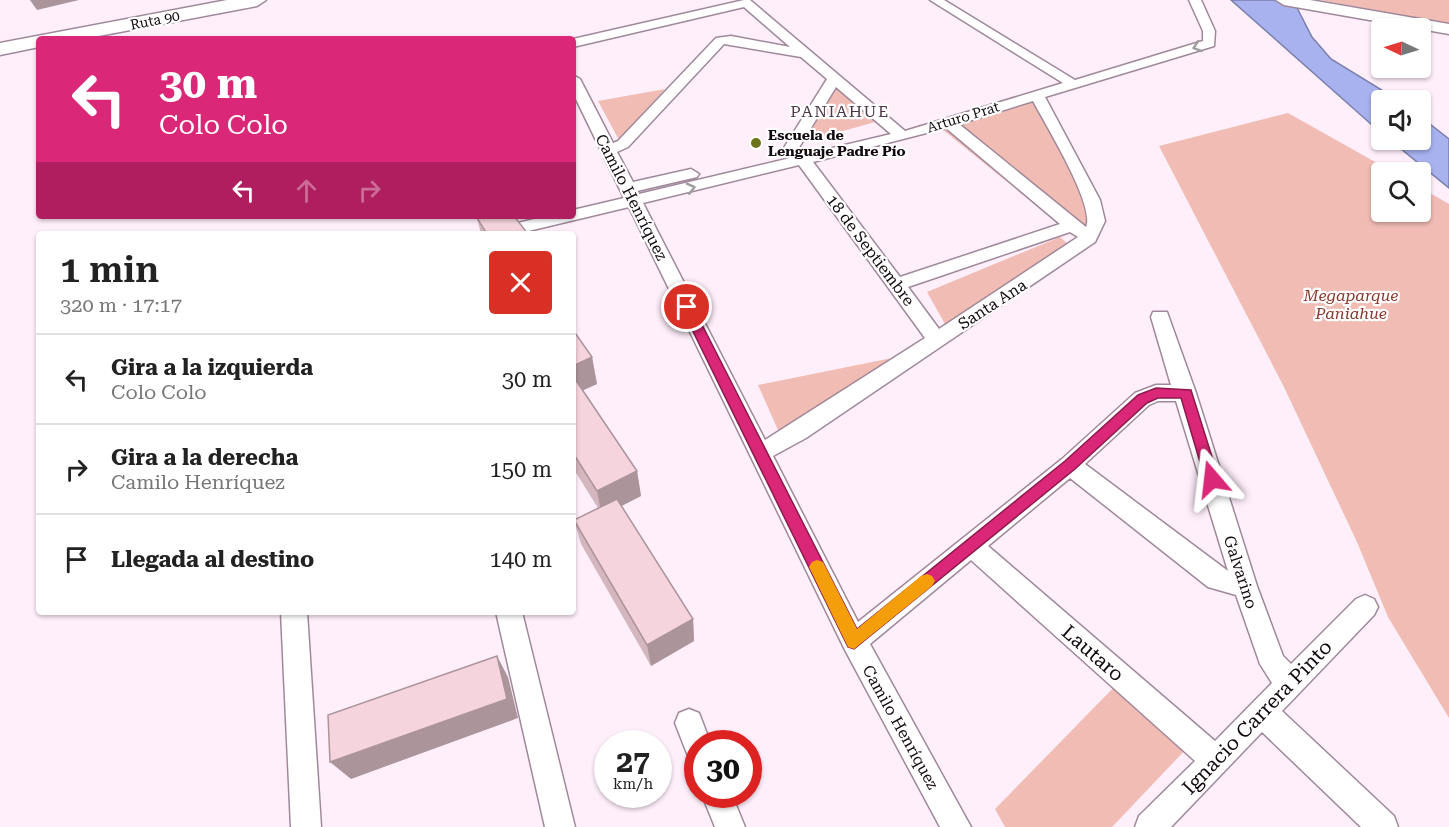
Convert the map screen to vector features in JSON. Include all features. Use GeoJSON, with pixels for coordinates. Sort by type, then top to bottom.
{"type":"FeatureCollection","features":[{"type":"Feature","properties":{"kind":"main road","name":"Ruta 90"},"geometry":{"type":"LineString","coordinates":[[68,36],[257,0]]}},
{"type":"Feature","properties":{"kind":"main road"},"geometry":{"type":"LineString","coordinates":[[0,49],[36,42]]}},
{"type":"Feature","properties":{"kind":"street"},"geometry":{"type":"LineString","coordinates":[[936,0],[1067,80]]}},
{"type":"Feature","properties":{"kind":"street","name":"Arturo Prat"},"geometry":{"type":"LineString","coordinates":[[797,156],[889,125],[1209,43],[1209,31],[1194,0]]}},
{"type":"Feature","properties":{"kind":"street"},"geometry":{"type":"LineString","coordinates":[[1284,0],[1449,29]]}},
{"type":"Feature","properties":{"kind":"street"},"geometry":{"type":"LineString","coordinates":[[576,42],[746,3],[902,136]]}},
{"type":"Feature","properties":{"kind":"street"},"geometry":{"type":"LineString","coordinates":[[609,150],[622,144],[718,42],[723,40],[803,53]]}},
{"type":"Feature","properties":{"kind":"street"},"geometry":{"type":"LineString","coordinates":[[797,156],[834,79]]}},
{"type":"Feature","properties":{"kind":"street","name":"Arturo Prat"},"geometry":{"type":"LineString","coordinates":[[576,209],[797,156],[902,136],[1037,95],[1067,80]]}},
{"type":"Feature","properties":{"kind":"street","name":"Camilo Henríquez"},"geometry":{"type":"LineString","coordinates":[[576,85],[854,641],[956,827]]}},
{"type":"Feature","properties":{"kind":"street"},"geometry":{"type":"LineString","coordinates":[[948,122],[1089,238],[1097,221],[1092,200],[1037,95]]}},
{"type":"Feature","properties":{"kind":"street","name":"18 de Septiembre"},"geometry":{"type":"LineString","coordinates":[[797,156],[937,340]]}},
{"type":"Feature","properties":{"kind":"street","name":"Arturo Prat"},"geometry":{"type":"LineString","coordinates":[[487,231],[535,219]]}},
{"type":"Feature","properties":{"kind":"street"},"geometry":{"type":"LineString","coordinates":[[896,285],[1073,225]]}},
{"type":"Feature","properties":{"kind":"street","name":"Santa Ana"},"geometry":{"type":"LineString","coordinates":[[760,453],[798,432],[1089,238]]}},
{"type":"Feature","properties":{"kind":"street","name":"Galvarino"},"geometry":{"type":"LineString","coordinates":[[1160,317],[1186,393],[1245,586],[1273,664],[1290,684]]}},
{"type":"Feature","properties":{"kind":"street"},"geometry":{"type":"LineString","coordinates":[[854,641],[1070,465],[1142,399],[1156,393],[1186,393]]}},
{"type":"Feature","properties":{"kind":"street"},"geometry":{"type":"LineString","coordinates":[[1070,465],[1217,579],[1245,586]]}},
{"type":"Feature","properties":{"kind":"street","name":"Lautaro"},"geometry":{"type":"LineString","coordinates":[[970,545],[1215,760]]}},
{"type":"Feature","properties":{"kind":"street","name":"Ignacio Carrera Pinto"},"geometry":{"type":"LineString","coordinates":[[1150,827],[1365,607]]}},
{"type":"Feature","properties":{"kind":"street"},"geometry":{"type":"LineString","coordinates":[[294,615],[306,827]]}},
{"type":"Feature","properties":{"kind":"street"},"geometry":{"type":"LineString","coordinates":[[510,615],[560,827]]}},
{"type":"Feature","properties":{"kind":"street"},"geometry":{"type":"LineString","coordinates":[[1262,712],[1383,827]]}},
{"type":"Feature","properties":{"kind":"street"},"geometry":{"type":"LineString","coordinates":[[722,808],[730,827]]}},
{"type":"Feature","properties":{"kind":"green space"},"geometry":{"type":"Polygon","coordinates":[[[1320,0],[1449,0],[1449,24],[1431,21],[1431,18],[1417,18],[1320,0]]]}},
{"type":"Feature","properties":{"kind":"green space"},"geometry":{"type":"Polygon","coordinates":[[[838,86],[875,122],[804,142],[838,86]]]}},
{"type":"Feature","properties":{"kind":"green space"},"geometry":{"type":"Polygon","coordinates":[[[665,89],[619,140],[598,101],[665,89]]]}},
{"type":"Feature","properties":{"kind":"green space"},"geometry":{"type":"Polygon","coordinates":[[[1037,95],[1092,200],[1086,246],[942,129],[1037,95]]]}},
{"type":"Feature","properties":{"kind":"green space","name":"Megaparque Paniahue"},"geometry":{"type":"Polygon","coordinates":[[[1288,113],[1375,162],[1371,162],[1371,222],[1431,222],[1431,194],[1449,204],[1449,718],[1388,617],[1357,542],[1283,385],[1159,146],[1288,113]]]}},
{"type":"Feature","properties":{"kind":"green space"},"geometry":{"type":"Polygon","coordinates":[[[1060,237],[1068,244],[945,324],[927,292],[1060,237]]]}},
{"type":"Feature","properties":{"kind":"green space"},"geometry":{"type":"Polygon","coordinates":[[[897,357],[798,432],[778,430],[758,385],[897,357]]]}},
{"type":"Feature","properties":{"kind":"green space"},"geometry":{"type":"Polygon","coordinates":[[[1120,681],[1190,745],[1112,827],[1005,827],[995,809],[1120,681]]]}},
{"type":"Feature","properties":{"kind":"water"},"geometry":{"type":"Polygon","coordinates":[[[1231,0],[1293,0],[1312,37],[1331,59],[1382,90],[1371,90],[1371,124],[1231,0]]]}},
{"type":"Feature","properties":{"kind":"water"},"geometry":{"type":"Polygon","coordinates":[[[1431,125],[1449,139],[1449,188],[1431,173],[1431,162],[1417,162],[1402,150],[1431,150],[1431,125]]]}},
{"type":"Feature","properties":{"kind":"building"},"geometry":{"type":"Polygon","coordinates":[[[478,219],[516,219],[526,231],[485,231],[478,219]]]}},
{"type":"Feature","properties":{"kind":"building"},"geometry":{"type":"Polygon","coordinates":[[[576,334],[592,357],[576,365],[576,334]]]}},
{"type":"Feature","properties":{"kind":"building"},"geometry":{"type":"Polygon","coordinates":[[[576,380],[637,471],[597,491],[576,458],[576,380]]]}},
{"type":"Feature","properties":{"kind":"building"},"geometry":{"type":"Polygon","coordinates":[[[617,499],[693,619],[647,645],[576,523],[576,519],[617,499]]]}},
{"type":"Feature","properties":{"kind":"building"},"geometry":{"type":"Polygon","coordinates":[[[497,656],[507,699],[330,762],[328,715],[497,656]]]}},
{"type":"Feature","properties":{"kind":"slow traffic"},"geometry":{"type":"LineString","coordinates":[[817,567],[854,641],[927,581]]}},
{"type":"Feature","properties":{"kind":"place","name":"Escuela de Lenguaje Padre Pío"},"geometry":{"type":"Point","coordinates":[756,143]}},
{"type":"Feature","properties":{"kind":"district","name":"PANIAHUE"},"geometry":{"type":"Point","coordinates":[840,111]}},
{"type":"Feature","properties":{"kind":"route"},"geometry":{"type":"LineString","coordinates":[[687,307],[854,641],[1070,465],[1142,399],[1156,393],[1186,393],[1212,479]]}}]}
